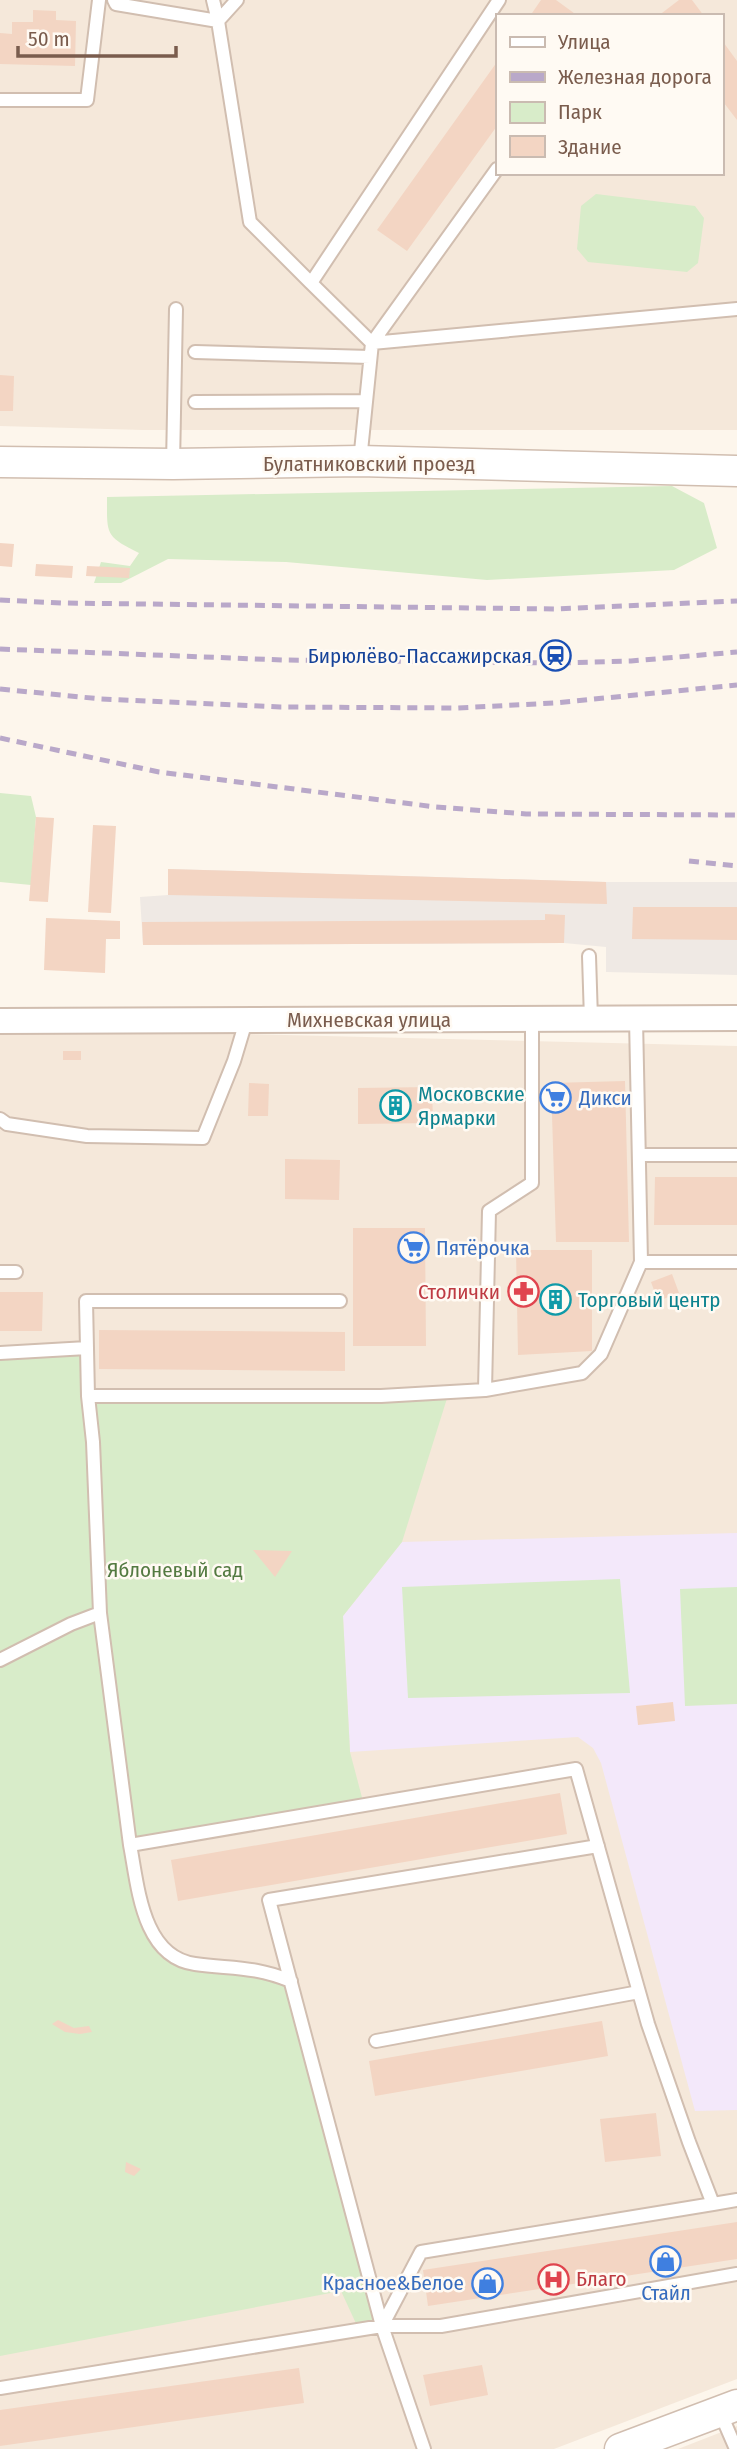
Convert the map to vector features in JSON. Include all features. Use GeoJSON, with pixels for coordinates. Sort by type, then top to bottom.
{"type":"FeatureCollection","features":[{"type":"Feature","properties":{"kind":"street","name":"Булатниковский проезд"},"geometry":{"type":"LineString","coordinates":[[0,463],[360,461],[737,471]]}},
{"type":"Feature","properties":{"kind":"street","name":"Михневская улица"},"geometry":{"type":"LineString","coordinates":[[0,1021],[737,1018]]}},
{"type":"Feature","properties":{"kind":"street"},"geometry":{"type":"LineString","coordinates":[[624,2448],[729,2408]]}},
{"type":"Feature","properties":{"kind":"lane"},"geometry":{"type":"LineString","coordinates":[[0,100],[87,100],[99,0]]}},
{"type":"Feature","properties":{"kind":"lane"},"geometry":{"type":"LineString","coordinates":[[114,0],[116,4],[218,21]]}},
{"type":"Feature","properties":{"kind":"lane"},"geometry":{"type":"LineString","coordinates":[[213,0],[250,222],[372,343],[737,309]]}},
{"type":"Feature","properties":{"kind":"lane"},"geometry":{"type":"LineString","coordinates":[[218,21],[237,0]]}},
{"type":"Feature","properties":{"kind":"lane"},"geometry":{"type":"LineString","coordinates":[[311,283],[499,0]]}},
{"type":"Feature","properties":{"kind":"lane"},"geometry":{"type":"LineString","coordinates":[[360,461],[372,343],[496,170]]}},
{"type":"Feature","properties":{"kind":"lane"},"geometry":{"type":"LineString","coordinates":[[173,464],[176,309]]}},
{"type":"Feature","properties":{"kind":"lane"},"geometry":{"type":"LineString","coordinates":[[195,352],[370,357]]}},
{"type":"Feature","properties":{"kind":"lane"},"geometry":{"type":"LineString","coordinates":[[195,402],[366,401]]}},
{"type":"Feature","properties":{"kind":"lane"},"geometry":{"type":"LineString","coordinates":[[589,956],[591,1018]]}},
{"type":"Feature","properties":{"kind":"lane"},"geometry":{"type":"LineString","coordinates":[[485,1390],[489,1212],[532,1183],[532,1018]]}},
{"type":"Feature","properties":{"kind":"lane"},"geometry":{"type":"LineString","coordinates":[[88,1396],[381,1396],[485,1390],[582,1373],[601,1354],[641,1262],[636,1019]]}},
{"type":"Feature","properties":{"kind":"lane"},"geometry":{"type":"LineString","coordinates":[[0,1119],[7,1124],[87,1136],[203,1138],[234,1061],[246,1021]]}},
{"type":"Feature","properties":{"kind":"lane"},"geometry":{"type":"LineString","coordinates":[[639,1155],[737,1155]]}},
{"type":"Feature","properties":{"kind":"lane"},"geometry":{"type":"LineString","coordinates":[[641,1262],[737,1262]]}},
{"type":"Feature","properties":{"kind":"lane"},"geometry":{"type":"LineString","coordinates":[[0,1272],[16,1272]]}},
{"type":"Feature","properties":{"kind":"lane"},"geometry":{"type":"LineString","coordinates":[[290,1981],[272,1973],[243,1967],[192,1964],[164,1950],[151,1930],[143,1909],[130,1845],[100,1613],[93,1443],[88,1396],[86,1301],[340,1301]]}},
{"type":"Feature","properties":{"kind":"lane"},"geometry":{"type":"LineString","coordinates":[[0,1353],[87,1348]]}},
{"type":"Feature","properties":{"kind":"lane"},"geometry":{"type":"LineString","coordinates":[[0,1661],[71,1624],[100,1613]]}},
{"type":"Feature","properties":{"kind":"lane"},"geometry":{"type":"LineString","coordinates":[[130,1845],[576,1769],[639,1992],[689,2143],[713,2204]]}},
{"type":"Feature","properties":{"kind":"lane"},"geometry":{"type":"LineString","coordinates":[[424,2449],[382,2326],[269,1900],[598,1846]]}},
{"type":"Feature","properties":{"kind":"lane"},"geometry":{"type":"LineString","coordinates":[[376,2041],[639,1992]]}},
{"type":"Feature","properties":{"kind":"lane"},"geometry":{"type":"LineString","coordinates":[[382,2326],[421,2252],[737,2200]]}},
{"type":"Feature","properties":{"kind":"lane"},"geometry":{"type":"LineString","coordinates":[[0,2388],[382,2326],[441,2326],[737,2274]]}},
{"type":"Feature","properties":{"kind":"lane"},"geometry":{"type":"LineString","coordinates":[[729,2408],[736,2449]]}},
{"type":"Feature","properties":{"kind":"shaded area"},"geometry":{"type":"Polygon","coordinates":[[[0,0],[737,0],[737,430],[143,430],[0,426],[0,0]]]}},
{"type":"Feature","properties":{"kind":"shaded area"},"geometry":{"type":"Polygon","coordinates":[[[168,869],[606,882],[737,882],[737,975],[606,972],[606,947],[564,943],[143,945],[140,897],[168,895],[168,869]]]}},
{"type":"Feature","properties":{"kind":"shaded area"},"geometry":{"type":"Polygon","coordinates":[[[0,1028],[737,1046],[737,2379],[554,2449],[0,2449],[0,1028]]]}},
{"type":"Feature","properties":{"kind":"shaded area"},"geometry":{"type":"Polygon","coordinates":[[[737,1533],[737,2110],[695,2111],[601,1763],[593,1748],[578,1737],[350,1752],[343,1616],[402,1542],[737,1533]]]}},
{"type":"Feature","properties":{"kind":"shaded area"},"geometry":{"type":"Polygon","coordinates":[[[737,2426],[737,2449],[678,2449],[737,2426]]]}},
{"type":"Feature","properties":{"kind":"green space"},"geometry":{"type":"Polygon","coordinates":[[[596,194],[695,206],[704,218],[698,263],[687,272],[588,262],[577,249],[581,206],[596,194]]]}},
{"type":"Feature","properties":{"kind":"green space"},"geometry":{"type":"Polygon","coordinates":[[[672,486],[704,503],[717,548],[674,570],[487,580],[286,562],[168,559],[121,583],[94,583],[101,562],[130,566],[139,553],[110,533],[107,497],[672,486]]]}},
{"type":"Feature","properties":{"kind":"green space"},"geometry":{"type":"Polygon","coordinates":[[[0,793],[31,796],[36,817],[31,885],[0,882],[0,793]]]}},
{"type":"Feature","properties":{"kind":"green space","name":"Яблоневый сад"},"geometry":{"type":"Polygon","coordinates":[[[87,1348],[88,1395],[449,1392],[402,1542],[343,1616],[350,1752],[364,1805],[131,1845],[143,1909],[165,1950],[291,1981],[382,2326],[359,2330],[341,2291],[0,2356],[0,1351],[87,1348]]]}},
{"type":"Feature","properties":{"kind":"green space"},"geometry":{"type":"Polygon","coordinates":[[[620,1579],[630,1693],[408,1698],[402,1587],[620,1579]]]}},
{"type":"Feature","properties":{"kind":"green space"},"geometry":{"type":"Polygon","coordinates":[[[737,1587],[737,1704],[685,1706],[680,1589],[737,1587]]]}},
{"type":"Feature","properties":{"kind":"building"},"geometry":{"type":"Polygon","coordinates":[[[541,0],[556,0],[575,14],[531,14],[541,0]]]}},
{"type":"Feature","properties":{"kind":"building"},"geometry":{"type":"Polygon","coordinates":[[[679,0],[692,0],[702,14],[661,14],[679,0]]]}},
{"type":"Feature","properties":{"kind":"building"},"geometry":{"type":"Polygon","coordinates":[[[33,10],[56,11],[56,20],[76,21],[75,66],[0,64],[0,33],[12,34],[12,22],[33,22],[33,10]]]}},
{"type":"Feature","properties":{"kind":"building"},"geometry":{"type":"Polygon","coordinates":[[[723,42],[737,61],[737,120],[723,102],[723,42]]]}},
{"type":"Feature","properties":{"kind":"building"},"geometry":{"type":"Polygon","coordinates":[[[496,63],[496,127],[407,251],[377,230],[496,63]]]}},
{"type":"Feature","properties":{"kind":"building"},"geometry":{"type":"Polygon","coordinates":[[[0,375],[14,376],[13,411],[0,411],[0,375]]]}},
{"type":"Feature","properties":{"kind":"building"},"geometry":{"type":"Polygon","coordinates":[[[0,543],[14,544],[12,567],[0,566],[0,543]]]}},
{"type":"Feature","properties":{"kind":"building"},"geometry":{"type":"Polygon","coordinates":[[[36,564],[73,566],[72,578],[35,576],[36,564]]]}},
{"type":"Feature","properties":{"kind":"building"},"geometry":{"type":"Polygon","coordinates":[[[87,566],[130,568],[129,578],[86,576],[87,566]]]}},
{"type":"Feature","properties":{"kind":"building"},"geometry":{"type":"Polygon","coordinates":[[[36,817],[54,818],[48,902],[29,901],[36,817]]]}},
{"type":"Feature","properties":{"kind":"building"},"geometry":{"type":"Polygon","coordinates":[[[93,825],[116,826],[111,913],[88,912],[93,825]]]}},
{"type":"Feature","properties":{"kind":"building"},"geometry":{"type":"Polygon","coordinates":[[[168,869],[606,882],[607,904],[168,895],[168,869]]]}},
{"type":"Feature","properties":{"kind":"building"},"geometry":{"type":"Polygon","coordinates":[[[633,907],[737,907],[737,940],[632,939],[633,907]]]}},
{"type":"Feature","properties":{"kind":"building"},"geometry":{"type":"Polygon","coordinates":[[[545,914],[565,915],[564,943],[143,945],[142,922],[545,920],[545,914]]]}},
{"type":"Feature","properties":{"kind":"building"},"geometry":{"type":"Polygon","coordinates":[[[46,918],[120,921],[120,939],[106,939],[105,973],[44,970],[46,918]]]}},
{"type":"Feature","properties":{"kind":"building"},"geometry":{"type":"Polygon","coordinates":[[[63,1051],[81,1051],[81,1060],[63,1060],[63,1051]]]}},
{"type":"Feature","properties":{"kind":"building"},"geometry":{"type":"Polygon","coordinates":[[[625,1081],[629,1242],[556,1242],[551,1083],[625,1081]]]}},
{"type":"Feature","properties":{"kind":"building"},"geometry":{"type":"Polygon","coordinates":[[[249,1083],[269,1084],[268,1116],[248,1116],[249,1083]]]}},
{"type":"Feature","properties":{"kind":"building","name":"Московские Ярмарки"},"geometry":{"type":"Polygon","coordinates":[[[432,1087],[433,1123],[358,1124],[358,1088],[432,1087]]]}},
{"type":"Feature","properties":{"kind":"building"},"geometry":{"type":"Polygon","coordinates":[[[285,1159],[340,1160],[339,1200],[285,1199],[285,1159]]]}},
{"type":"Feature","properties":{"kind":"building"},"geometry":{"type":"Polygon","coordinates":[[[655,1177],[737,1177],[737,1225],[654,1225],[655,1177]]]}},
{"type":"Feature","properties":{"kind":"building"},"geometry":{"type":"Polygon","coordinates":[[[353,1228],[425,1228],[426,1346],[353,1346],[353,1228]]]}},
{"type":"Feature","properties":{"kind":"building","name":"Торговый центр"},"geometry":{"type":"Polygon","coordinates":[[[516,1250],[592,1250],[592,1351],[518,1355],[516,1250]]]}},
{"type":"Feature","properties":{"kind":"building"},"geometry":{"type":"Polygon","coordinates":[[[672,1274],[679,1293],[658,1301],[651,1282],[672,1274]]]}},
{"type":"Feature","properties":{"kind":"building"},"geometry":{"type":"Polygon","coordinates":[[[0,1292],[43,1292],[42,1331],[0,1331],[0,1292]]]}},
{"type":"Feature","properties":{"kind":"building"},"geometry":{"type":"Polygon","coordinates":[[[99,1330],[345,1332],[345,1371],[99,1369],[99,1330]]]}},
{"type":"Feature","properties":{"kind":"building"},"geometry":{"type":"Polygon","coordinates":[[[253,1550],[292,1551],[275,1577],[253,1550]]]}},
{"type":"Feature","properties":{"kind":"building"},"geometry":{"type":"Polygon","coordinates":[[[673,1702],[675,1721],[638,1725],[636,1706],[673,1702]]]}},
{"type":"Feature","properties":{"kind":"building"},"geometry":{"type":"Polygon","coordinates":[[[560,1793],[567,1834],[178,1901],[171,1860],[560,1793]]]}},
{"type":"Feature","properties":{"kind":"building"},"geometry":{"type":"Polygon","coordinates":[[[58,2020],[74,2028],[89,2026],[92,2032],[65,2032],[52,2024],[58,2020]]]}},
{"type":"Feature","properties":{"kind":"building"},"geometry":{"type":"Polygon","coordinates":[[[602,2021],[608,2056],[375,2096],[369,2061],[602,2021]]]}},
{"type":"Feature","properties":{"kind":"building"},"geometry":{"type":"Polygon","coordinates":[[[656,2113],[661,2156],[605,2162],[600,2119],[656,2113]]]}},
{"type":"Feature","properties":{"kind":"building"},"geometry":{"type":"Polygon","coordinates":[[[126,2162],[141,2169],[134,2176],[125,2172],[126,2162]]]}},
{"type":"Feature","properties":{"kind":"building"},"geometry":{"type":"Polygon","coordinates":[[[737,2222],[737,2259],[428,2306],[423,2270],[737,2222]]]}},
{"type":"Feature","properties":{"kind":"building"},"geometry":{"type":"Polygon","coordinates":[[[482,2365],[488,2395],[430,2406],[423,2375],[482,2365]]]}},
{"type":"Feature","properties":{"kind":"building"},"geometry":{"type":"Polygon","coordinates":[[[299,2368],[304,2403],[0,2446],[0,2410],[299,2368]]]}},
{"type":"Feature","properties":{"kind":"railway"},"geometry":{"type":"LineString","coordinates":[[0,600],[555,609],[737,601]]}},
{"type":"Feature","properties":{"kind":"railway"},"geometry":{"type":"LineString","coordinates":[[0,649],[283,660],[558,663],[631,661],[737,652]]}},
{"type":"Feature","properties":{"kind":"railway"},"geometry":{"type":"LineString","coordinates":[[0,689],[101,699],[280,707],[458,708],[554,703],[737,685]]}},
{"type":"Feature","properties":{"kind":"railway"},"geometry":{"type":"LineString","coordinates":[[0,738],[159,772],[436,807],[526,814],[737,815]]}},
{"type":"Feature","properties":{"kind":"railway"},"geometry":{"type":"LineString","coordinates":[[689,861],[737,866]]}},
{"type":"Feature","properties":{"kind":"place","name":"Бирюлёво-Пассажирская"},"geometry":{"type":"Point","coordinates":[555,656]}},
{"type":"Feature","properties":{"kind":"place","name":"Дикси"},"geometry":{"type":"Point","coordinates":[556,1098]}},
{"type":"Feature","properties":{"kind":"place","name":"Московские Ярмарки"},"geometry":{"type":"Point","coordinates":[395,1106]}},
{"type":"Feature","properties":{"kind":"place","name":"Пятёрочка"},"geometry":{"type":"Point","coordinates":[413,1248]}},
{"type":"Feature","properties":{"kind":"place","name":"Столички"},"geometry":{"type":"Point","coordinates":[523,1292]}},
{"type":"Feature","properties":{"kind":"place","name":"Торговый центр"},"geometry":{"type":"Point","coordinates":[555,1300]}},
{"type":"Feature","properties":{"kind":"place","name":"Стайл"},"geometry":{"type":"Point","coordinates":[666,2261]}},
{"type":"Feature","properties":{"kind":"place","name":"Благо"},"geometry":{"type":"Point","coordinates":[553,2279]}},
{"type":"Feature","properties":{"kind":"place","name":"Красное&Белое"},"geometry":{"type":"Point","coordinates":[487,2283]}}]}
